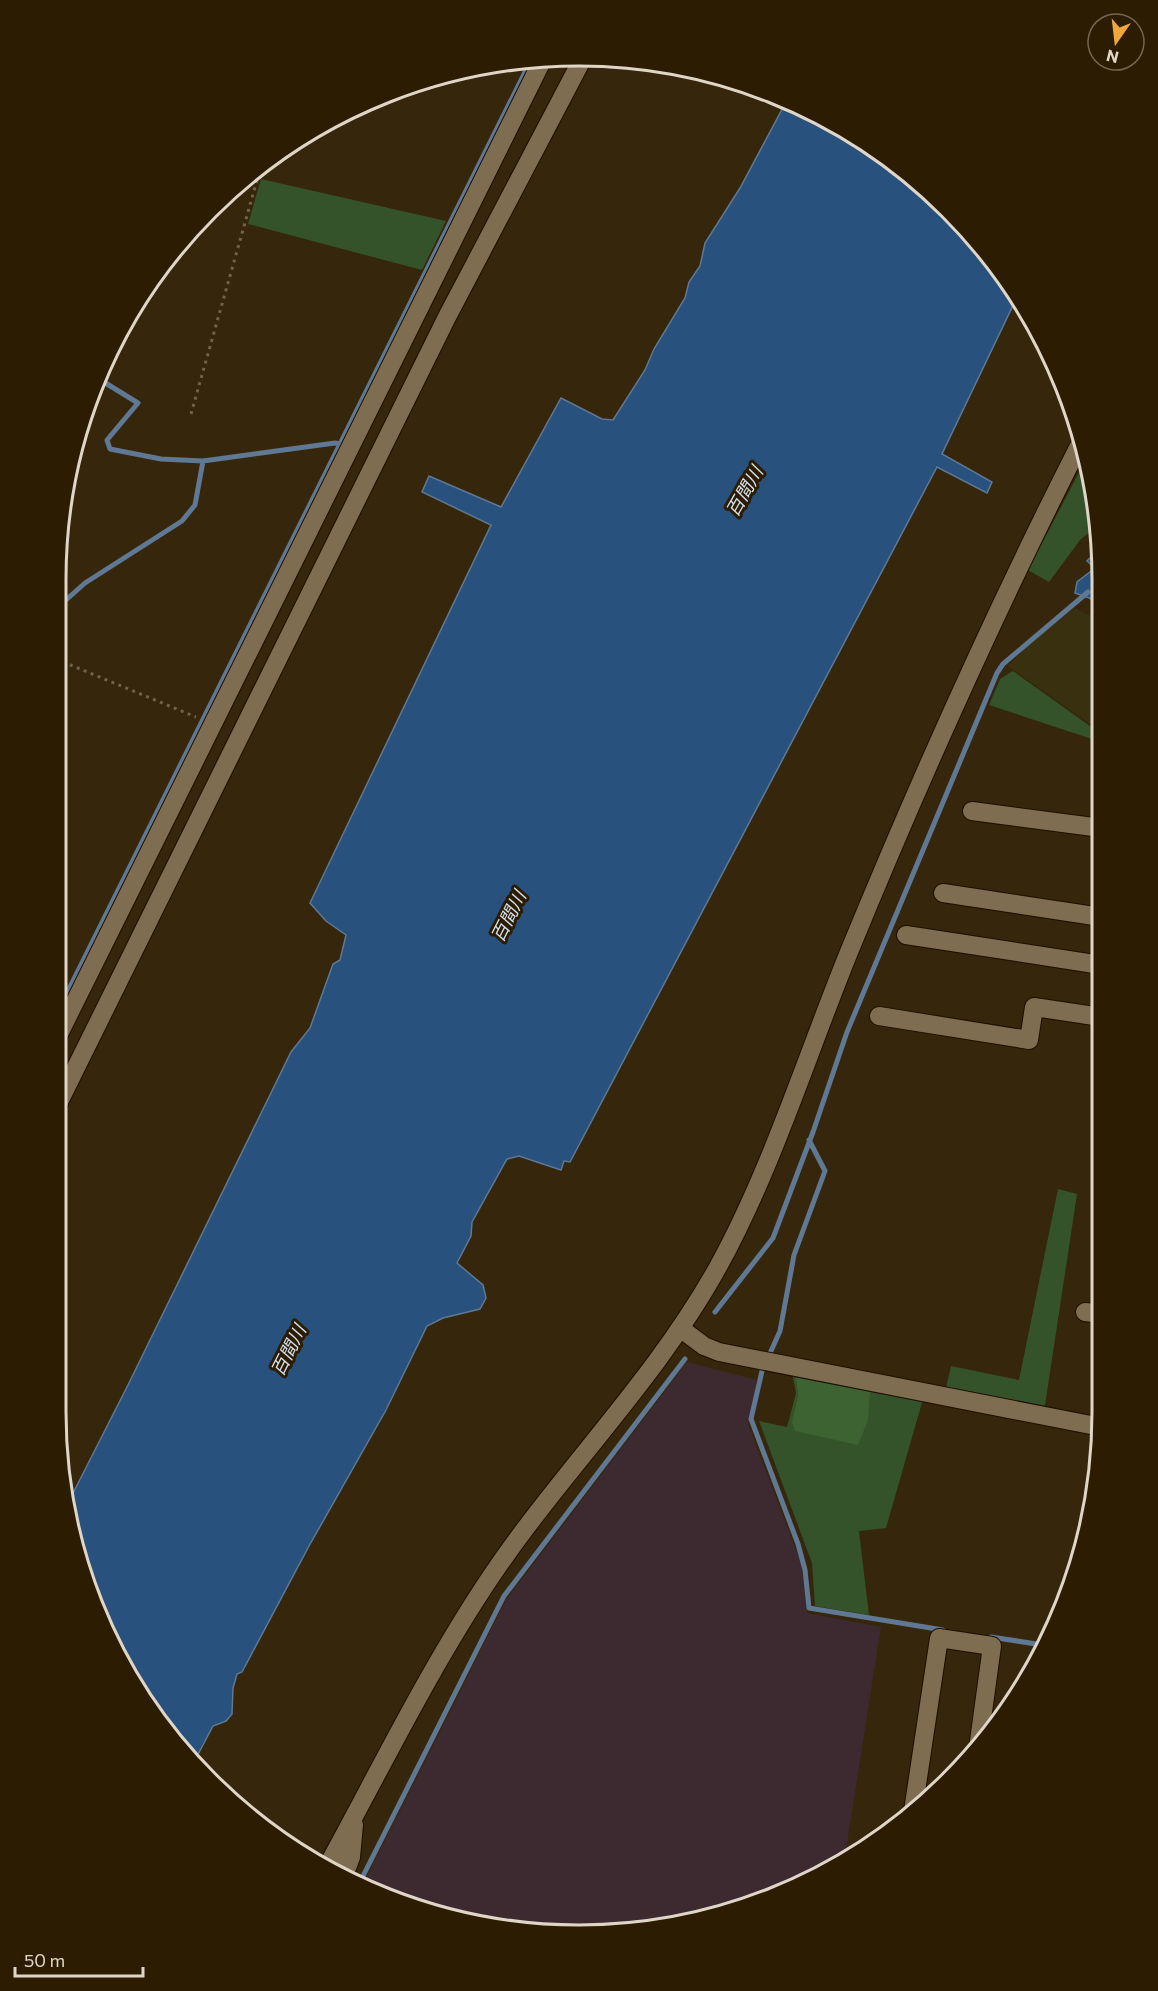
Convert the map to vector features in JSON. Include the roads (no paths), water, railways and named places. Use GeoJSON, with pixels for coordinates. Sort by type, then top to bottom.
{"type":"FeatureCollection","features":[{"type":"Feature","properties":{"kind":"street"},"geometry":{"type":"LineString","coordinates":[[66,1088],[447,317],[579,66]]}},
{"type":"Feature","properties":{"kind":"street"},"geometry":{"type":"LineString","coordinates":[[66,1020],[539,68]]}},
{"type":"Feature","properties":{"kind":"street"},"geometry":{"type":"LineString","coordinates":[[331,1861],[440,1657],[493,1574],[547,1498],[618,1411],[680,1328],[716,1270],[754,1189],[849,951],[959,692],[1012,578],[1076,452]]}},
{"type":"Feature","properties":{"kind":"street"},"geometry":{"type":"LineString","coordinates":[[972,811],[1092,827]]}},
{"type":"Feature","properties":{"kind":"street"},"geometry":{"type":"LineString","coordinates":[[943,894],[1092,916]]}},
{"type":"Feature","properties":{"kind":"street"},"geometry":{"type":"LineString","coordinates":[[906,935],[1092,964]]}},
{"type":"Feature","properties":{"kind":"street"},"geometry":{"type":"LineString","coordinates":[[879,1016],[1029,1040],[1034,1007],[1092,1016]]}},
{"type":"Feature","properties":{"kind":"street"},"geometry":{"type":"LineString","coordinates":[[680,1328],[704,1346],[719,1352],[1092,1425]]}},
{"type":"Feature","properties":{"kind":"street"},"geometry":{"type":"LineString","coordinates":[[915,1800],[939,1638],[992,1646],[980,1731]]}},
{"type":"Feature","properties":{"kind":"street"},"geometry":{"type":"LineString","coordinates":[[346,1869],[351,1857],[355,1817]]}},
{"type":"Feature","properties":{"kind":"water","name":"百間川"},"geometry":{"type":"Polygon","coordinates":[[[783,108],[864,152],[917,193],[965,241],[1013,306],[942,454],[992,482],[987,493],[937,467],[570,1162],[564,1161],[561,1170],[519,1156],[507,1159],[472,1222],[471,1236],[457,1263],[483,1285],[486,1298],[480,1309],[443,1318],[427,1326],[386,1410],[309,1546],[242,1672],[237,1674],[233,1688],[232,1714],[226,1721],[213,1726],[198,1755],[152,1697],[119,1639],[93,1577],[83,1545],[73,1494],[291,1052],[310,1028],[333,964],[340,960],[346,935],[326,921],[310,903],[491,525],[422,492],[429,476],[501,507],[561,398],[602,419],[613,420],[645,370],[654,349],[685,298],[689,282],[700,266],[705,243],[740,188],[783,108]]]}},
{"type":"Feature","properties":{"kind":"water"},"geometry":{"type":"Polygon","coordinates":[[[1092,571],[1092,599],[1075,593],[1077,582],[1092,571]]]}},
{"type":"Feature","properties":{"kind":"waterway"},"geometry":{"type":"LineString","coordinates":[[66,995],[527,69]]}},
{"type":"Feature","properties":{"kind":"waterway"},"geometry":{"type":"LineString","coordinates":[[105,383],[138,403],[107,440],[110,449],[161,459],[203,461],[340,444]]}},
{"type":"Feature","properties":{"kind":"waterway"},"geometry":{"type":"LineString","coordinates":[[66,600],[85,583],[182,521],[195,505],[203,461]]}},
{"type":"Feature","properties":{"kind":"waterway"},"geometry":{"type":"LineString","coordinates":[[715,1312],[773,1238],[813,1132],[847,1032],[997,673],[1003,664],[1088,592]]}},
{"type":"Feature","properties":{"kind":"waterway"},"geometry":{"type":"LineString","coordinates":[[809,1140],[825,1171],[794,1255],[780,1331],[762,1371],[751,1419],[798,1544],[805,1570],[809,1608],[943,1630]]}},
{"type":"Feature","properties":{"kind":"waterway"},"geometry":{"type":"LineString","coordinates":[[363,1877],[504,1596],[685,1359]]}},
{"type":"Feature","properties":{"kind":"waterway"},"geometry":{"type":"LineString","coordinates":[[991,1637],[1036,1644]]}}]}
